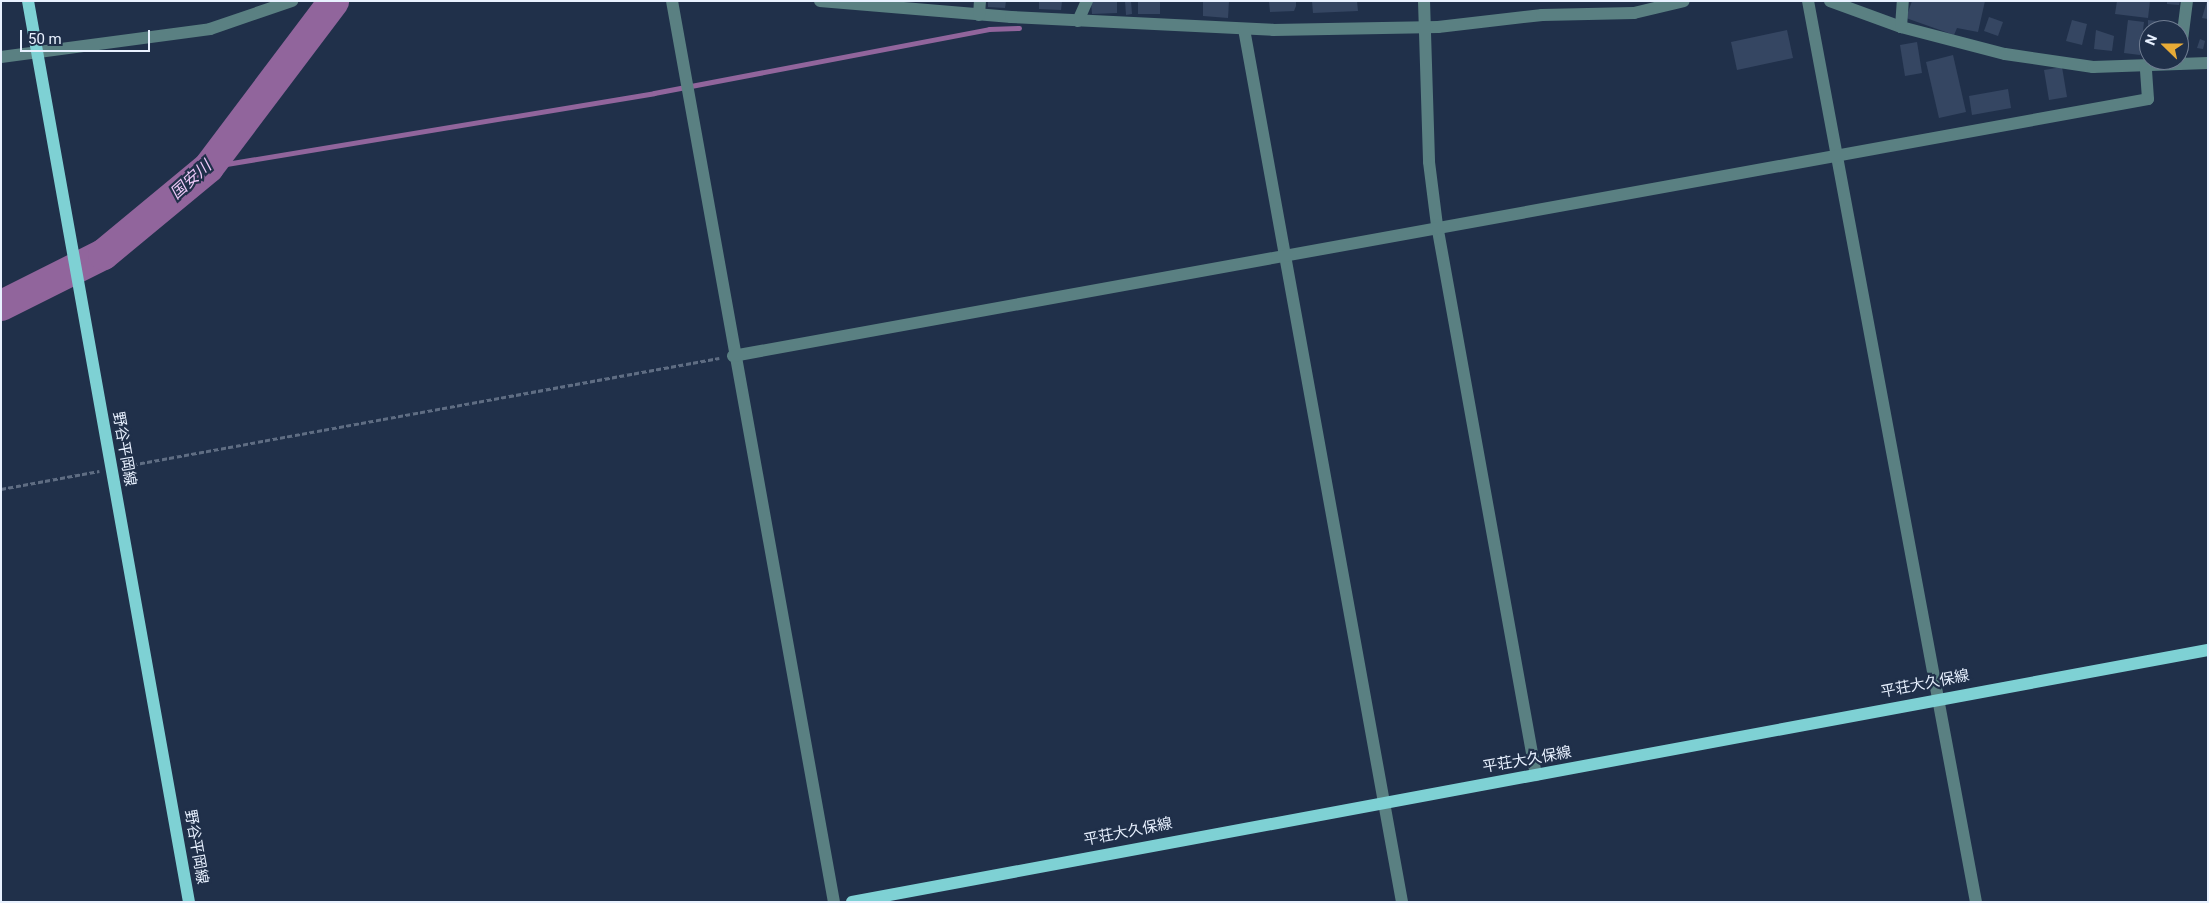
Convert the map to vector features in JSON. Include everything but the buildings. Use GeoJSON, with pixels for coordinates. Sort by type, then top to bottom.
{"type":"FeatureCollection","features":[{"type":"Feature","properties":{"kind":"main road","name":"野谷平岡線"},"geometry":{"type":"LineString","coordinates":[[28,1],[189,902]]}},
{"type":"Feature","properties":{"kind":"main road","name":"平荘大久保線"},"geometry":{"type":"LineString","coordinates":[[852,902],[1382,800],[1536,776],[1937,698],[2208,650]]}},
{"type":"Feature","properties":{"kind":"street"},"geometry":{"type":"LineString","coordinates":[[1,57],[210,29],[260,6],[292,1]]}},
{"type":"Feature","properties":{"kind":"street"},"geometry":{"type":"LineString","coordinates":[[672,1],[733,356],[834,902]]}},
{"type":"Feature","properties":{"kind":"street"},"geometry":{"type":"LineString","coordinates":[[820,1],[848,4],[937,7],[979,15],[1244,29],[1423,27],[1542,15],[1634,13],[1684,1]]}},
{"type":"Feature","properties":{"kind":"street"},"geometry":{"type":"LineString","coordinates":[[979,15],[980,1]]}},
{"type":"Feature","properties":{"kind":"street"},"geometry":{"type":"LineString","coordinates":[[1078,21],[1087,1]]}},
{"type":"Feature","properties":{"kind":"street"},"geometry":{"type":"LineString","coordinates":[[1424,1],[1423,27],[1429,162],[1437,225],[1536,776]]}},
{"type":"Feature","properties":{"kind":"street"},"geometry":{"type":"LineString","coordinates":[[1808,1],[1839,157],[1976,902]]}},
{"type":"Feature","properties":{"kind":"street"},"geometry":{"type":"LineString","coordinates":[[1830,1],[1900,27],[2005,54],[2093,67],[2139,68]]}},
{"type":"Feature","properties":{"kind":"street"},"geometry":{"type":"LineString","coordinates":[[1900,27],[1903,1]]}},
{"type":"Feature","properties":{"kind":"street"},"geometry":{"type":"LineString","coordinates":[[2184,20],[2187,1]]}},
{"type":"Feature","properties":{"kind":"street"},"geometry":{"type":"LineString","coordinates":[[1244,29],[1382,800],[1402,902]]}},
{"type":"Feature","properties":{"kind":"street"},"geometry":{"type":"LineString","coordinates":[[2189,64],[2208,63]]}},
{"type":"Feature","properties":{"kind":"street"},"geometry":{"type":"LineString","coordinates":[[733,356],[1284,255],[1437,225],[1839,157],[2148,99],[2146,70]]}},
{"type":"Feature","properties":{"kind":"path"},"geometry":{"type":"LineString","coordinates":[[1,489],[733,356]]}},
{"type":"Feature","properties":{"kind":"waterway","name":"国安川"},"geometry":{"type":"LineString","coordinates":[[1,305],[103,254],[208,167],[333,1]]}},
{"type":"Feature","properties":{"kind":"waterway"},"geometry":{"type":"LineString","coordinates":[[208,167],[654,93],[989,29],[1019,28]]}}]}
